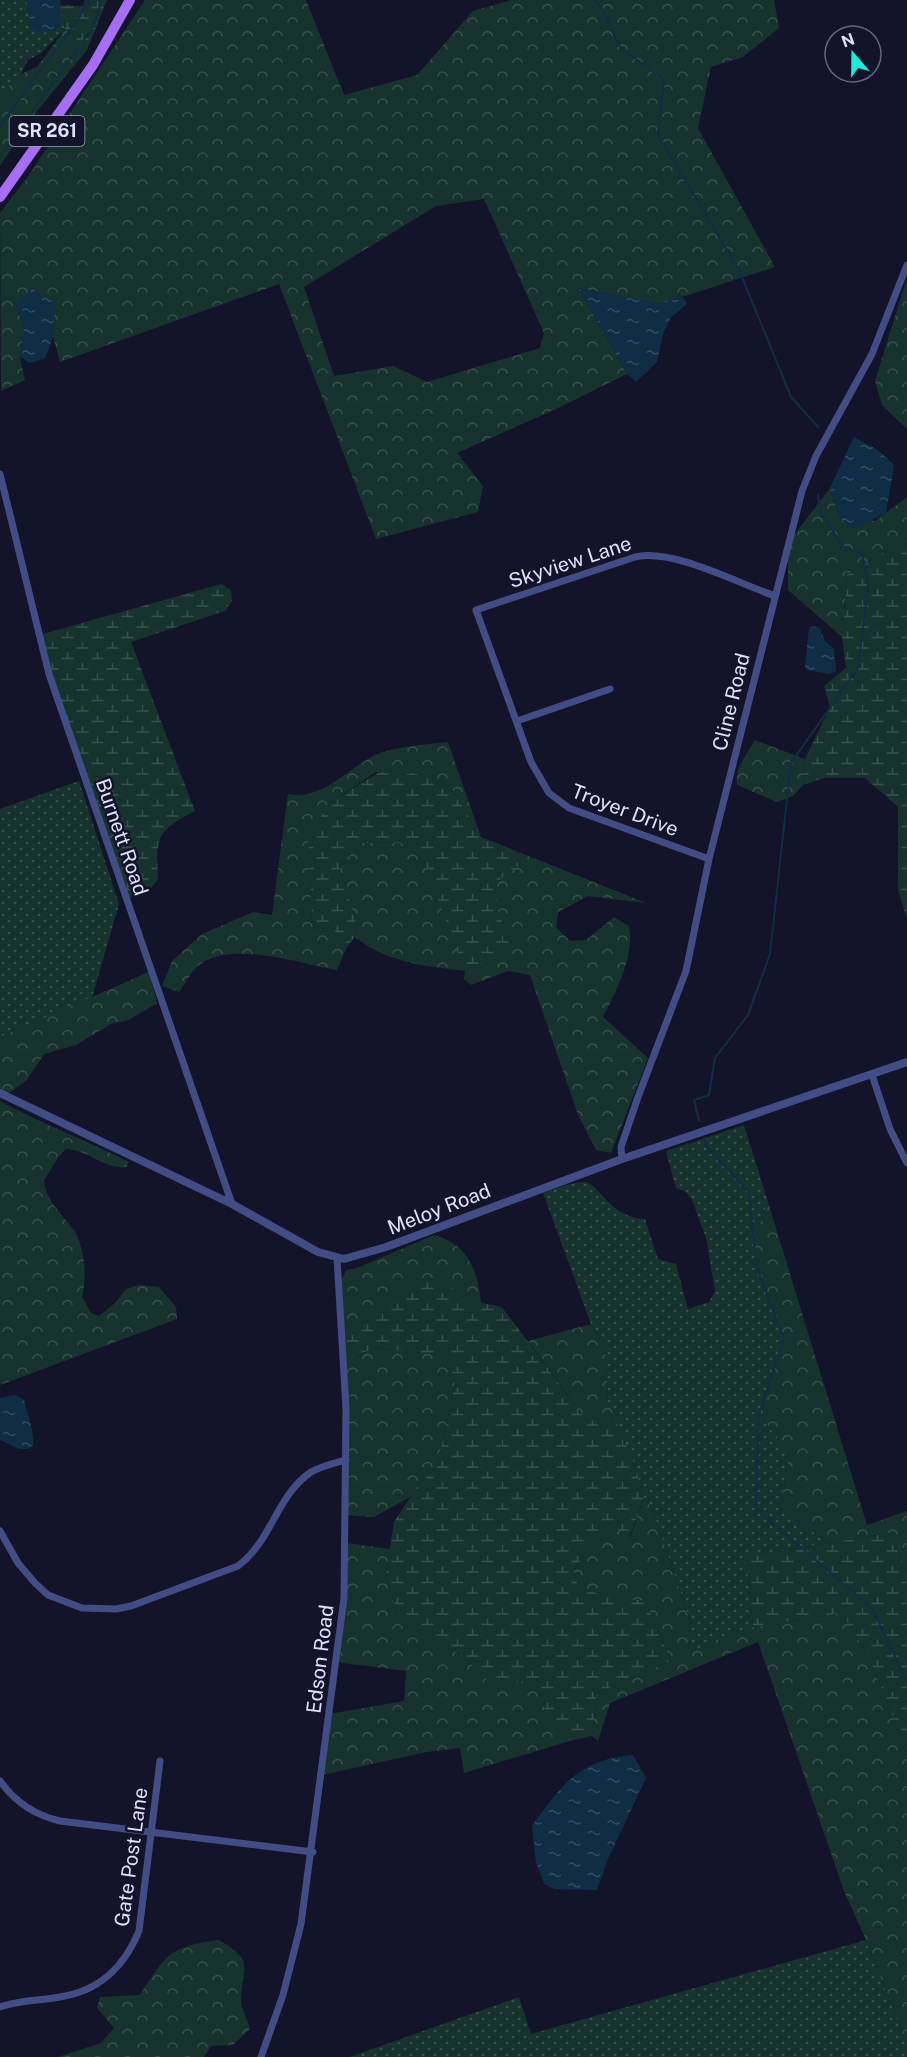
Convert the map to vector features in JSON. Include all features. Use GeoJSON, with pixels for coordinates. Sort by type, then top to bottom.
{"type":"FeatureCollection","features":[{"type":"Feature","properties":{"kind":"main road","name":"SR 261"},"geometry":{"type":"LineString","coordinates":[[0,197],[93,65],[130,0]]}},
{"type":"Feature","properties":{"kind":"street","name":"Cline Road"},"geometry":{"type":"LineString","coordinates":[[622,1159],[621,1147],[638,1097],[686,971],[709,860],[804,485],[828,434],[872,354],[907,265]]}},
{"type":"Feature","properties":{"kind":"street","name":"Burnett Road"},"geometry":{"type":"LineString","coordinates":[[0,474],[54,690],[232,1204]]}},
{"type":"Feature","properties":{"kind":"street","name":"Skyview Lane"},"geometry":{"type":"LineString","coordinates":[[489,643],[476,610],[643,555],[658,554],[672,558],[776,596]]}},
{"type":"Feature","properties":{"kind":"street","name":"Troyer Drive"},"geometry":{"type":"LineString","coordinates":[[489,643],[538,777],[549,793],[562,804],[709,860]]}},
{"type":"Feature","properties":{"kind":"street"},"geometry":{"type":"LineString","coordinates":[[517,722],[610,689]]}},
{"type":"Feature","properties":{"kind":"street","name":"Meloy Road"},"geometry":{"type":"LineString","coordinates":[[337,1258],[356,1257],[386,1247],[622,1159],[907,1062]]}},
{"type":"Feature","properties":{"kind":"street"},"geometry":{"type":"LineString","coordinates":[[872,1075],[890,1129],[907,1162]]}},
{"type":"Feature","properties":{"kind":"street"},"geometry":{"type":"LineString","coordinates":[[0,1093],[232,1204],[318,1252],[337,1258]]}},
{"type":"Feature","properties":{"kind":"street","name":"Edson Road"},"geometry":{"type":"LineString","coordinates":[[261,2057],[293,1957],[313,1852],[344,1598],[346,1460],[344,1359],[337,1258]]}},
{"type":"Feature","properties":{"kind":"street"},"geometry":{"type":"LineString","coordinates":[[0,1531],[25,1573],[48,1595],[82,1608],[116,1609],[238,1566],[251,1557],[261,1544],[283,1503],[299,1483],[312,1472],[346,1460]]}},
{"type":"Feature","properties":{"kind":"street","name":"Gate Post Lane"},"geometry":{"type":"LineString","coordinates":[[0,2007],[22,2000],[61,1997],[82,1992],[101,1983],[130,1954],[139,1932],[160,1761]]}},
{"type":"Feature","properties":{"kind":"street"},"geometry":{"type":"LineString","coordinates":[[0,1780],[12,1797],[47,1818],[313,1852]]}},
{"type":"Feature","properties":{"kind":"green space"},"geometry":{"type":"Polygon","coordinates":[[[0,0],[60,0],[65,29],[41,53],[28,60],[21,74],[0,94],[0,0]]]}},
{"type":"Feature","properties":{"kind":"green space"},"geometry":{"type":"Polygon","coordinates":[[[85,0],[107,0],[87,50],[65,29],[60,5],[83,6],[85,0]]]}},
{"type":"Feature","properties":{"kind":"green space"},"geometry":{"type":"Polygon","coordinates":[[[145,0],[306,0],[344,95],[417,75],[473,11],[511,0],[774,0],[779,28],[743,57],[711,67],[698,128],[775,267],[660,304],[578,288],[627,374],[556,409],[457,453],[483,486],[478,512],[376,539],[279,284],[60,362],[53,337],[55,304],[15,303],[24,327],[20,357],[25,380],[1,391],[0,213],[27,178],[145,0]],[[484,199],[436,206],[304,287],[334,376],[393,366],[427,382],[540,348],[544,333],[484,199]]]}},
{"type":"Feature","properties":{"kind":"green space"},"geometry":{"type":"Polygon","coordinates":[[[65,29],[87,50],[34,115],[0,166],[0,94],[21,74],[37,67],[65,29]]]}},
{"type":"Feature","properties":{"kind":"green space"},"geometry":{"type":"Polygon","coordinates":[[[906,281],[907,429],[882,405],[875,381],[906,281]]]}},
{"type":"Feature","properties":{"kind":"green space"},"geometry":{"type":"Polygon","coordinates":[[[830,488],[839,517],[875,521],[907,497],[907,538],[847,575],[842,637],[788,590],[788,543],[830,488]]]}},
{"type":"Feature","properties":{"kind":"green space"},"geometry":{"type":"Polygon","coordinates":[[[907,538],[907,919],[898,890],[898,807],[865,778],[824,778],[803,785],[805,759],[830,707],[824,686],[846,668],[842,637],[847,575],[907,538]]]}},
{"type":"Feature","properties":{"kind":"green space"},"geometry":{"type":"Polygon","coordinates":[[[221,584],[231,590],[232,601],[225,611],[131,642],[195,811],[166,830],[161,837],[157,853],[158,879],[152,887],[131,898],[125,896],[39,635],[221,584]]]}},
{"type":"Feature","properties":{"kind":"green space"},"geometry":{"type":"Polygon","coordinates":[[[755,740],[805,759],[803,785],[793,796],[777,802],[737,785],[739,767],[755,740]]]}},
{"type":"Feature","properties":{"kind":"green space"},"geometry":{"type":"Polygon","coordinates":[[[448,742],[481,837],[452,789],[431,775],[376,772],[328,804],[308,839],[312,920],[315,930],[331,927],[347,947],[337,970],[266,956],[228,954],[211,958],[198,966],[179,992],[162,986],[172,961],[202,934],[253,912],[272,915],[288,794],[312,793],[383,752],[410,746],[448,742]]]}},
{"type":"Feature","properties":{"kind":"green space"},"geometry":{"type":"Polygon","coordinates":[[[379,772],[431,775],[452,789],[481,837],[516,851],[519,865],[497,882],[497,909],[512,943],[499,961],[488,968],[465,972],[424,861],[400,842],[361,843],[339,867],[355,918],[357,934],[347,947],[331,927],[315,930],[312,920],[308,839],[328,804],[379,772]]]}},
{"type":"Feature","properties":{"kind":"green space"},"geometry":{"type":"Polygon","coordinates":[[[79,781],[119,904],[92,998],[0,1037],[0,809],[79,781]]]}},
{"type":"Feature","properties":{"kind":"green space"},"geometry":{"type":"Polygon","coordinates":[[[400,842],[424,861],[466,972],[512,943],[497,909],[497,882],[519,865],[516,851],[646,903],[588,896],[558,912],[556,927],[570,941],[586,940],[614,917],[629,926],[627,961],[619,985],[603,1017],[648,1058],[611,1153],[596,1150],[578,1115],[530,975],[508,971],[471,985],[464,979],[465,971],[421,965],[394,958],[367,946],[355,937],[357,934],[355,918],[339,867],[361,843],[400,842]]]}},
{"type":"Feature","properties":{"kind":"green space"},"geometry":{"type":"Polygon","coordinates":[[[149,972],[157,1003],[129,1020],[111,1024],[76,1045],[44,1054],[27,1080],[5,1096],[0,1093],[0,1037],[149,972]]]}},
{"type":"Feature","properties":{"kind":"green space"},"geometry":{"type":"Polygon","coordinates":[[[0,1101],[129,1162],[126,1167],[118,1167],[66,1149],[44,1180],[48,1195],[75,1232],[81,1247],[84,1264],[82,1297],[91,1313],[99,1316],[115,1303],[126,1289],[140,1285],[159,1287],[176,1307],[177,1319],[0,1385],[0,1101]]]}},
{"type":"Feature","properties":{"kind":"green space"},"geometry":{"type":"Polygon","coordinates":[[[744,1125],[768,1202],[754,1238],[756,1265],[784,1339],[759,1414],[789,1452],[781,1510],[829,1543],[746,1557],[753,1627],[691,1652],[691,1623],[652,1508],[644,1498],[635,1466],[608,1402],[605,1343],[591,1324],[543,1193],[568,1184],[584,1182],[595,1188],[622,1213],[645,1219],[658,1259],[676,1264],[688,1309],[709,1302],[715,1291],[706,1238],[692,1200],[686,1192],[676,1188],[666,1151],[744,1125]]]}},
{"type":"Feature","properties":{"kind":"green space"},"geometry":{"type":"Polygon","coordinates":[[[768,1202],[867,1525],[907,1511],[907,1571],[890,1533],[829,1543],[781,1510],[789,1452],[759,1414],[784,1339],[756,1265],[754,1238],[768,1202]]]}},
{"type":"Feature","properties":{"kind":"green space"},"geometry":{"type":"Polygon","coordinates":[[[434,1235],[455,1245],[469,1260],[477,1280],[481,1303],[467,1300],[444,1281],[372,1320],[344,1325],[342,1280],[346,1270],[357,1268],[434,1235]]]}},
{"type":"Feature","properties":{"kind":"green space"},"geometry":{"type":"Polygon","coordinates":[[[444,1281],[467,1300],[502,1307],[587,1421],[615,1417],[635,1466],[644,1498],[629,1538],[607,1521],[573,1571],[579,1588],[619,1600],[645,1600],[671,1661],[597,1693],[592,1736],[570,1741],[548,1722],[536,1678],[495,1688],[462,1655],[399,1622],[386,1574],[394,1522],[418,1485],[437,1467],[455,1384],[448,1356],[376,1348],[346,1359],[344,1325],[372,1320],[371,1311],[415,1284],[444,1281]]]}},
{"type":"Feature","properties":{"kind":"green space"},"geometry":{"type":"Polygon","coordinates":[[[591,1324],[605,1343],[608,1402],[615,1417],[587,1421],[528,1341],[591,1324]]]}},
{"type":"Feature","properties":{"kind":"green space"},"geometry":{"type":"Polygon","coordinates":[[[376,1348],[449,1356],[455,1384],[437,1467],[418,1485],[410,1497],[374,1517],[346,1515],[344,1359],[376,1348]]]}},
{"type":"Feature","properties":{"kind":"green space"},"geometry":{"type":"Polygon","coordinates":[[[644,1498],[652,1508],[691,1624],[691,1651],[753,1627],[842,1613],[868,1656],[907,1750],[907,2045],[866,1940],[844,1891],[758,1642],[610,1703],[598,1741],[592,1736],[597,1693],[671,1661],[645,1600],[619,1600],[578,1588],[573,1571],[607,1521],[630,1538],[644,1498]]]}},
{"type":"Feature","properties":{"kind":"green space"},"geometry":{"type":"Polygon","coordinates":[[[890,1533],[907,1571],[907,1750],[868,1656],[842,1613],[753,1627],[746,1557],[890,1533]]]}},
{"type":"Feature","properties":{"kind":"green space"},"geometry":{"type":"Polygon","coordinates":[[[346,1543],[390,1549],[386,1574],[399,1622],[462,1655],[495,1687],[536,1678],[548,1722],[570,1741],[464,1773],[460,1748],[427,1752],[322,1775],[329,1714],[404,1701],[406,1671],[336,1662],[346,1543]]]}},
{"type":"Feature","properties":{"kind":"green space"},"geometry":{"type":"Polygon","coordinates":[[[219,1940],[238,1954],[244,1966],[241,2001],[250,2029],[233,2045],[211,2046],[204,2057],[58,2057],[101,2043],[114,2028],[97,2008],[100,1997],[140,1995],[156,1970],[170,1955],[179,1949],[219,1940]]]}},
{"type":"Feature","properties":{"kind":"green space"},"geometry":{"type":"Polygon","coordinates":[[[866,1940],[907,2045],[907,2057],[350,2057],[519,1997],[531,2034],[866,1940]]]}},
{"type":"Feature","properties":{"kind":"water"},"geometry":{"type":"Polygon","coordinates":[[[26,0],[59,0],[61,24],[56,30],[38,34],[32,29],[26,0]]]}},
{"type":"Feature","properties":{"kind":"water"},"geometry":{"type":"Polygon","coordinates":[[[578,288],[660,304],[683,297],[687,304],[671,317],[663,334],[657,362],[636,382],[627,374],[578,288]]]}},
{"type":"Feature","properties":{"kind":"water"},"geometry":{"type":"Polygon","coordinates":[[[33,289],[55,304],[53,337],[45,358],[30,363],[20,357],[24,327],[15,303],[33,289]]]}},
{"type":"Feature","properties":{"kind":"water"},"geometry":{"type":"Polygon","coordinates":[[[854,437],[878,450],[894,465],[886,513],[853,530],[839,517],[830,488],[854,437]]]}},
{"type":"Feature","properties":{"kind":"water"},"geometry":{"type":"Polygon","coordinates":[[[815,626],[820,628],[825,641],[834,649],[836,671],[829,674],[807,670],[805,667],[809,628],[815,626]]]}},
{"type":"Feature","properties":{"kind":"water"},"geometry":{"type":"Polygon","coordinates":[[[15,1395],[24,1400],[33,1434],[33,1445],[28,1449],[20,1449],[0,1440],[0,1398],[15,1395]]]}},
{"type":"Feature","properties":{"kind":"water"},"geometry":{"type":"Polygon","coordinates":[[[633,1755],[646,1778],[608,1859],[597,1890],[555,1889],[544,1884],[536,1862],[532,1826],[563,1786],[585,1769],[599,1762],[633,1755]]]}},
{"type":"Feature","properties":{"kind":"waterway"},"geometry":{"type":"LineString","coordinates":[[0,126],[77,21],[89,0]]}},
{"type":"Feature","properties":{"kind":"waterway"},"geometry":{"type":"LineString","coordinates":[[0,156],[92,29],[102,0]]}},
{"type":"Feature","properties":{"kind":"waterway"},"geometry":{"type":"LineString","coordinates":[[594,0],[602,8],[620,47],[664,80],[658,135],[740,272],[791,397],[818,427]]}},
{"type":"Feature","properties":{"kind":"waterway"},"geometry":{"type":"LineString","coordinates":[[699,1121],[694,1100],[709,1095],[715,1058],[748,1015],[770,954],[791,763],[858,668],[868,586],[862,553],[843,547],[821,512],[818,495]]}},
{"type":"Feature","properties":{"kind":"waterway"},"geometry":{"type":"LineString","coordinates":[[705,1140],[707,1148],[749,1192],[756,1265],[784,1339],[759,1414],[756,1509],[872,1608],[907,1682]]}}]}
